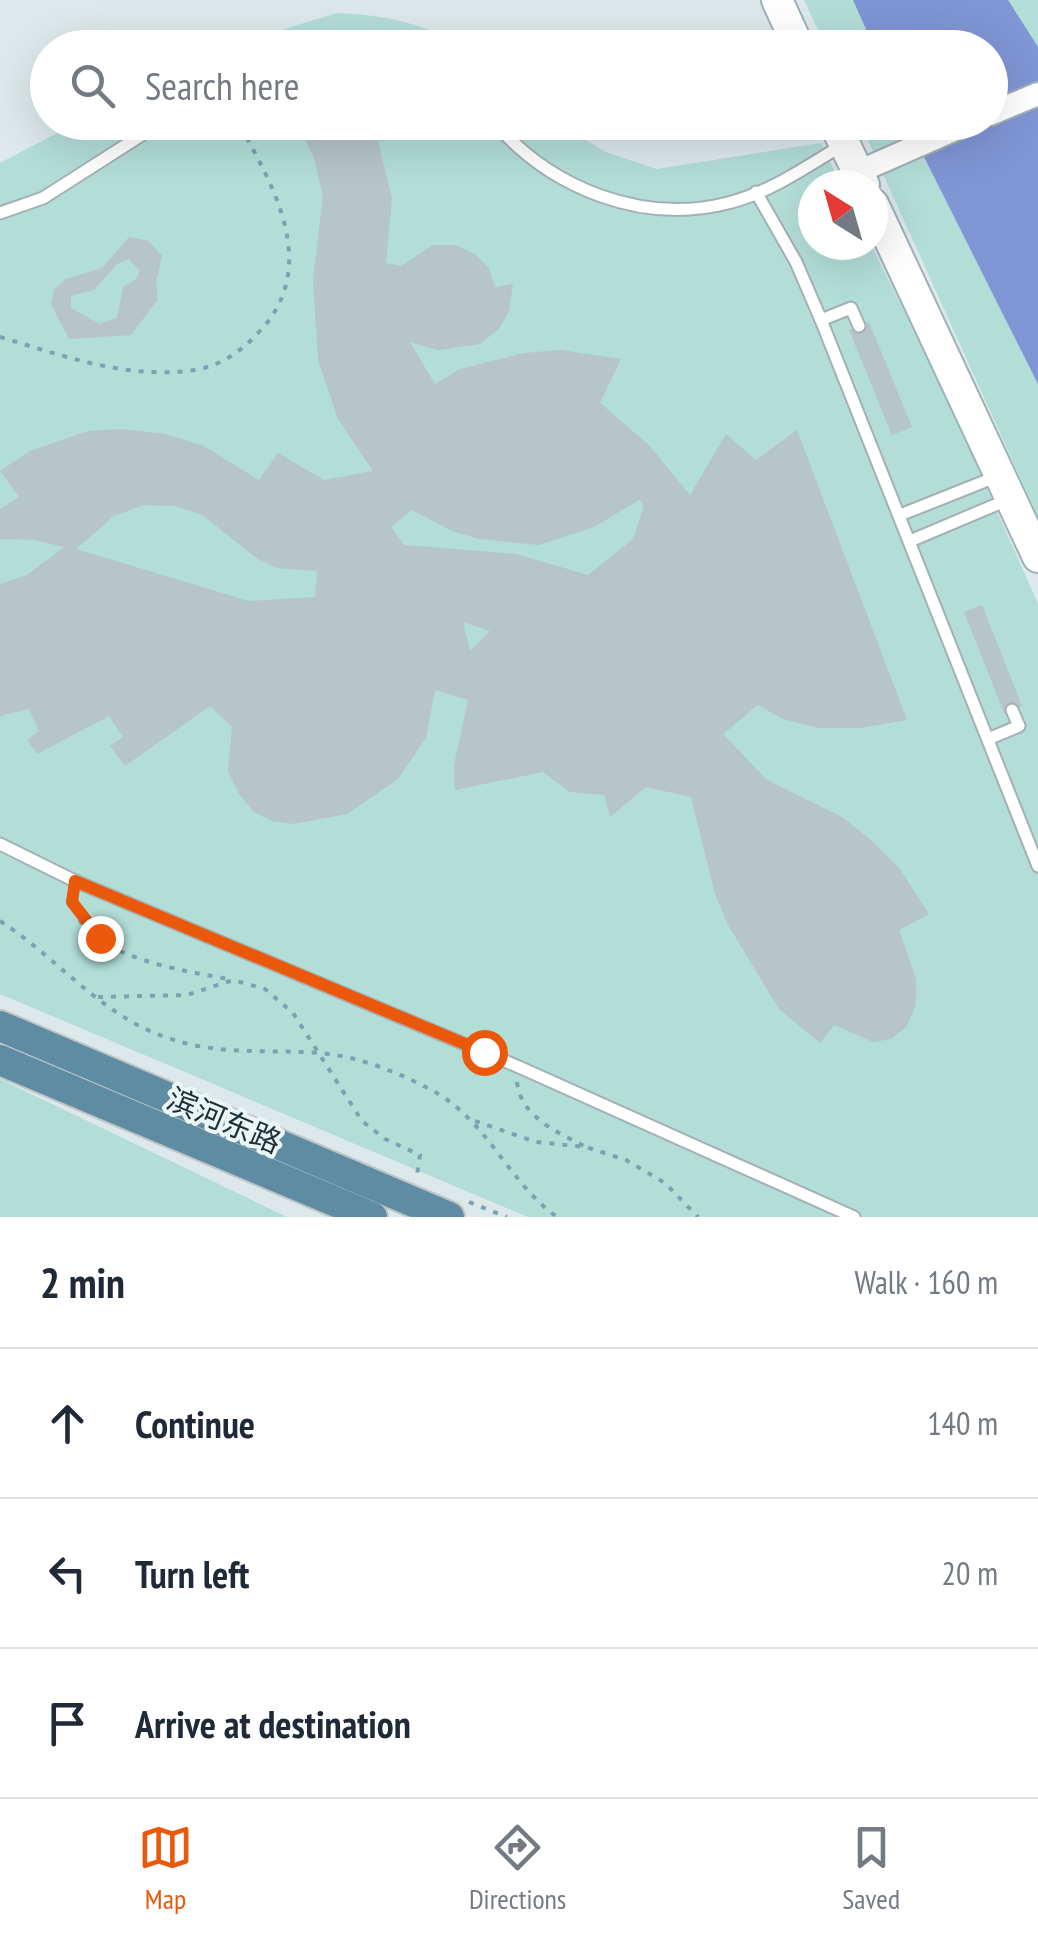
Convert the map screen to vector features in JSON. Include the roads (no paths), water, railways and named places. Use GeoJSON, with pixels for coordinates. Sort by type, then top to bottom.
{"type":"FeatureCollection","features":[{"type":"Feature","properties":{"kind":"main road","name":"滨河东路"},"geometry":{"type":"LineString","coordinates":[[0,1026],[448,1217]]}},
{"type":"Feature","properties":{"kind":"main road","name":"滨河东路"},"geometry":{"type":"LineString","coordinates":[[0,1060],[372,1217]]}},
{"type":"Feature","properties":{"kind":"street"},"geometry":{"type":"LineString","coordinates":[[777,0],[791,30]]}},
{"type":"Feature","properties":{"kind":"street"},"geometry":{"type":"LineString","coordinates":[[1008,106],[1038,94]]}},
{"type":"Feature","properties":{"kind":"street"},"geometry":{"type":"LineString","coordinates":[[842,140],[857,170]]}},
{"type":"Feature","properties":{"kind":"street"},"geometry":{"type":"LineString","coordinates":[[875,170],[931,140]]}},
{"type":"Feature","properties":{"kind":"street"},"geometry":{"type":"LineString","coordinates":[[888,235],[1038,557]]}},
{"type":"Feature","properties":{"kind":"lane"},"geometry":{"type":"LineString","coordinates":[[0,214],[44,198],[134,140]]}},
{"type":"Feature","properties":{"kind":"lane"},"geometry":{"type":"LineString","coordinates":[[511,140],[526,156],[560,179],[601,196],[646,208],[728,203],[756,192],[829,140]]}},
{"type":"Feature","properties":{"kind":"lane"},"geometry":{"type":"LineString","coordinates":[[756,192],[780,229],[821,320],[1038,866]]}},
{"type":"Feature","properties":{"kind":"lane"},"geometry":{"type":"LineString","coordinates":[[821,320],[852,308],[859,326]]}},
{"type":"Feature","properties":{"kind":"lane"},"geometry":{"type":"LineString","coordinates":[[900,515],[1008,486]]}},
{"type":"Feature","properties":{"kind":"lane"},"geometry":{"type":"LineString","coordinates":[[910,541],[1008,486]]}},
{"type":"Feature","properties":{"kind":"lane"},"geometry":{"type":"LineString","coordinates":[[988,739],[1019,726],[1012,710]]}},
{"type":"Feature","properties":{"kind":"lane"},"geometry":{"type":"LineString","coordinates":[[0,844],[75,881],[519,1067],[854,1217]]}},
{"type":"Feature","properties":{"kind":"water"},"geometry":{"type":"Polygon","coordinates":[[[853,0],[1008,0],[1038,47],[1038,384],[916,140],[1008,140],[1008,30],[866,30],[853,0]]]}}]}
